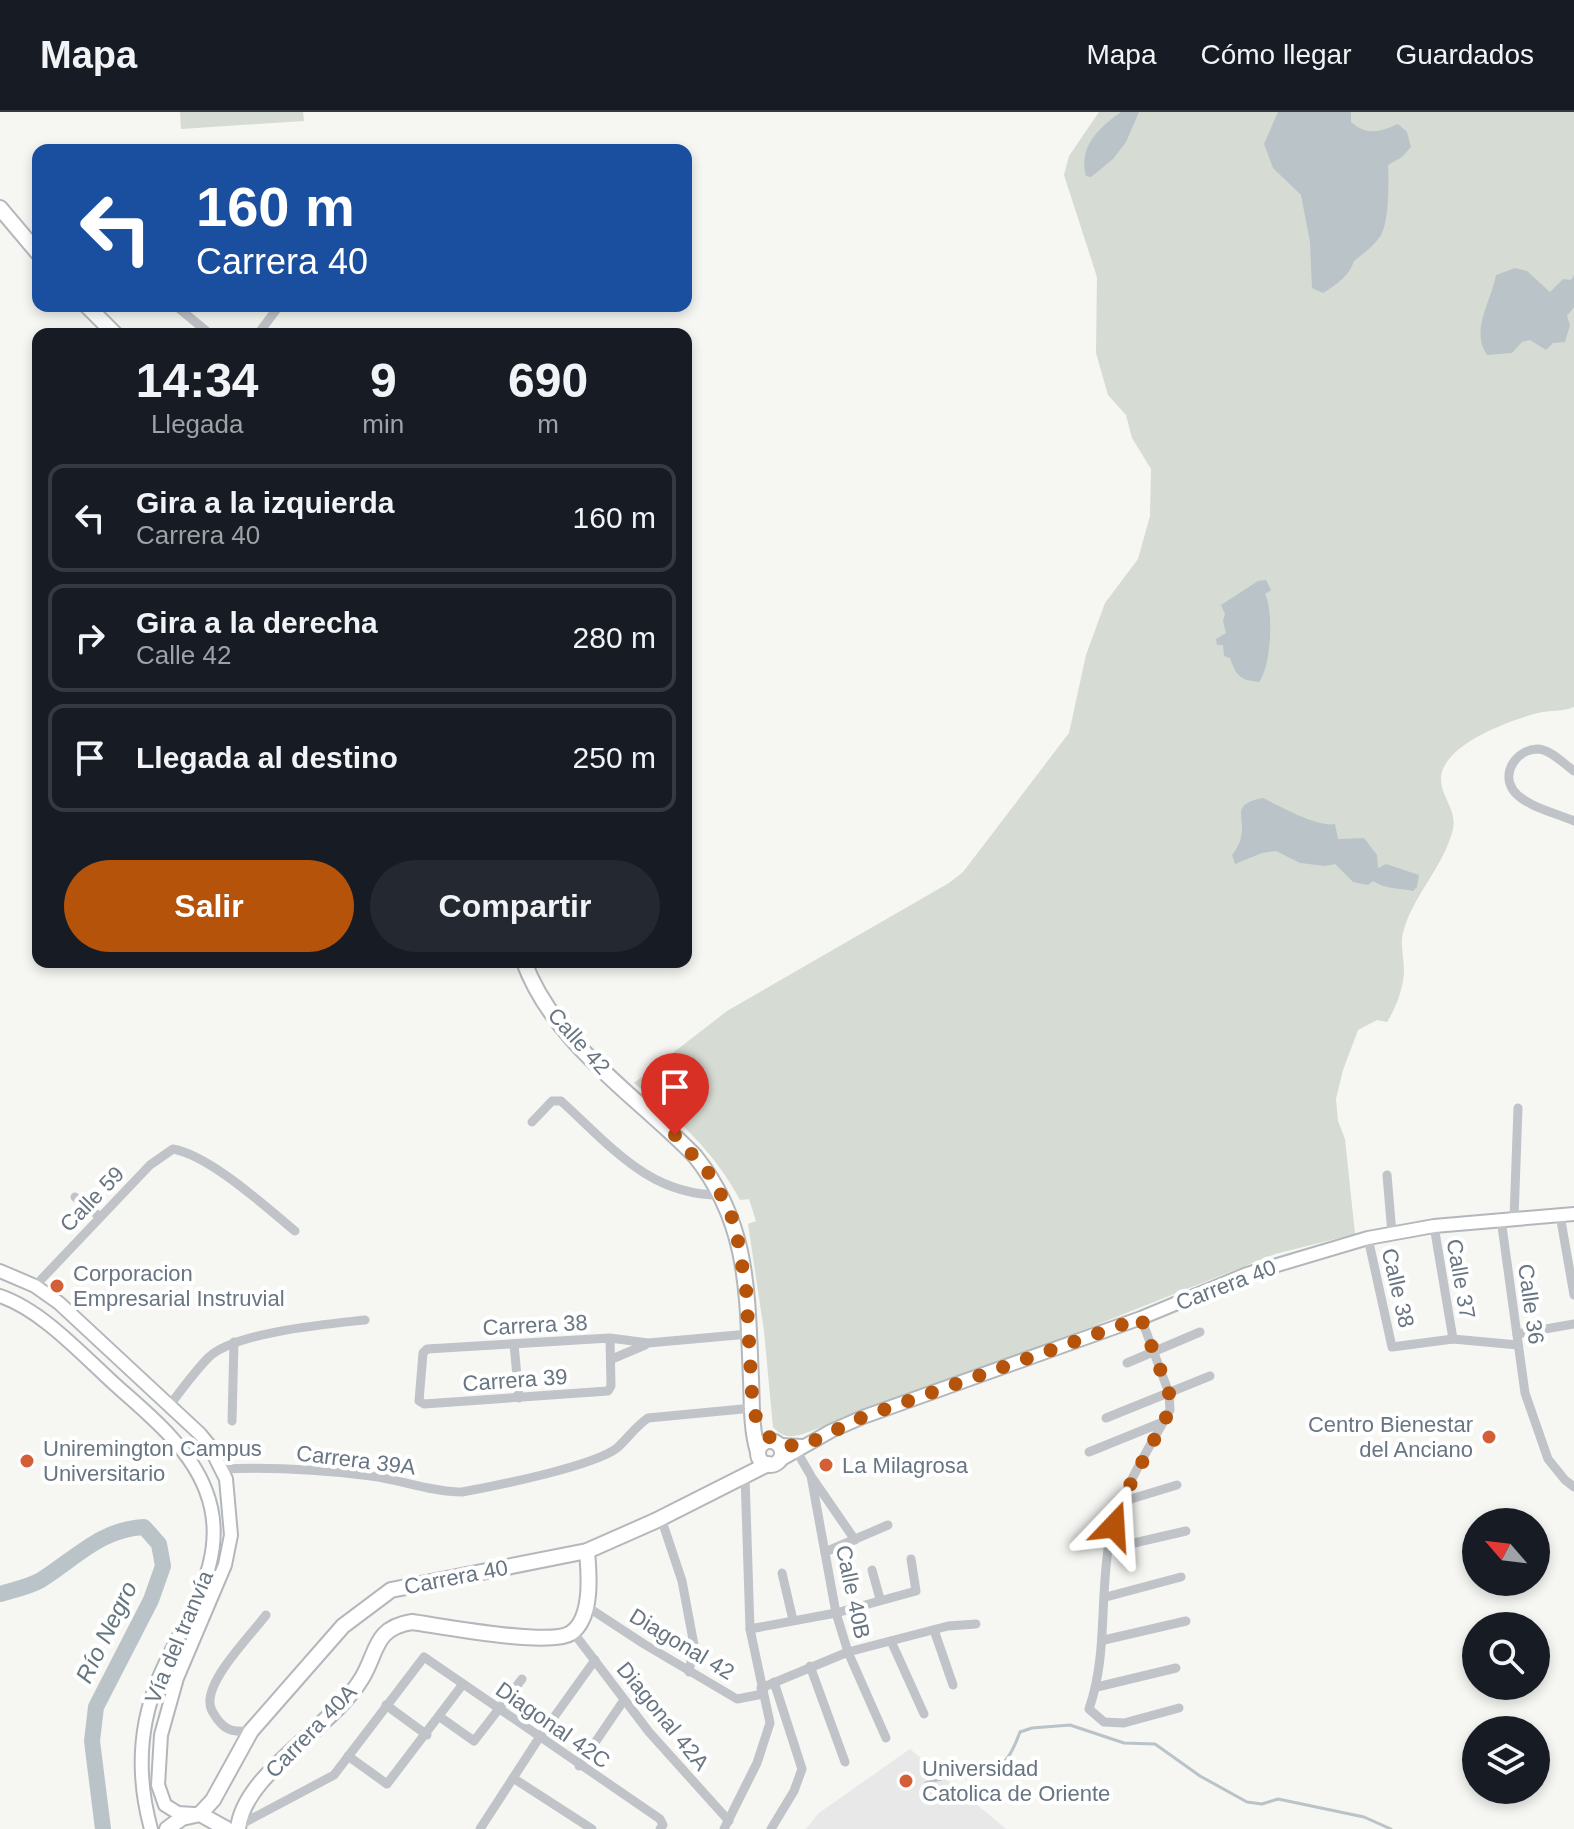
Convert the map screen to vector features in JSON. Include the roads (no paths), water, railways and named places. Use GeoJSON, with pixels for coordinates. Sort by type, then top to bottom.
{"type":"FeatureCollection","features":[{"type":"Feature","properties":{"kind":"main road"},"geometry":{"type":"LineString","coordinates":[[0,208],[32,246]]}},
{"type":"Feature","properties":{"kind":"main road"},"geometry":{"type":"LineString","coordinates":[[93,312],[109,328]]}},
{"type":"Feature","properties":{"kind":"main road","name":"Calle 42"},"geometry":{"type":"LineString","coordinates":[[526,968],[534,987],[567,1033],[695,1156],[722,1195],[735,1224],[742,1259],[753,1410]]}},
{"type":"Feature","properties":{"kind":"main road","name":"Carrera 40"},"geometry":{"type":"LineString","coordinates":[[769,1453],[800,1448],[863,1417],[1141,1318],[1247,1274],[1368,1238],[1434,1226],[1567,1214]]}},
{"type":"Feature","properties":{"kind":"main road","name":"Vía del tranvía"},"geometry":{"type":"LineString","coordinates":[[0,1271],[35,1286],[59,1303],[200,1434],[223,1469],[231,1535],[225,1565],[177,1678],[167,1710],[157,1765],[158,1785],[165,1805],[178,1813],[200,1814]]}},
{"type":"Feature","properties":{"kind":"main road","name":"Vía del tranvía"},"geometry":{"type":"LineString","coordinates":[[0,1296],[30,1311],[146,1412],[176,1445],[206,1490],[213,1520],[211,1562],[193,1612],[158,1678],[142,1735],[142,1787],[151,1829]]}},
{"type":"Feature","properties":{"kind":"main road"},"geometry":{"type":"LineString","coordinates":[[749,1474],[769,1453],[753,1410]]}},
{"type":"Feature","properties":{"kind":"main road","name":"Carrera 40"},"geometry":{"type":"LineString","coordinates":[[200,1814],[213,1800],[251,1731],[343,1626],[391,1590],[587,1551],[749,1474]]}},
{"type":"Feature","properties":{"kind":"main road"},"geometry":{"type":"LineString","coordinates":[[573,1632],[586,1606],[587,1551]]}},
{"type":"Feature","properties":{"kind":"main road","name":"Carrera 40A"},"geometry":{"type":"LineString","coordinates":[[234,1828],[262,1781],[349,1698],[364,1676],[379,1640],[390,1629],[412,1622],[531,1637],[560,1636],[573,1632]]}},
{"type":"Feature","properties":{"kind":"main road"},"geometry":{"type":"LineString","coordinates":[[167,1829],[182,1818],[200,1814],[234,1828]]}},
{"type":"Feature","properties":{"kind":"street"},"geometry":{"type":"LineString","coordinates":[[183,312],[203,328]]}},
{"type":"Feature","properties":{"kind":"street"},"geometry":{"type":"LineString","coordinates":[[1574,771],[1549,753],[1537,749],[1514,760],[1509,779],[1513,790],[1524,800],[1574,821]]}},
{"type":"Feature","properties":{"kind":"street"},"geometry":{"type":"LineString","coordinates":[[532,1122],[552,1101],[561,1101],[641,1173],[676,1190],[699,1195],[722,1195]]}},
{"type":"Feature","properties":{"kind":"street","name":"Calle 36"},"geometry":{"type":"LineString","coordinates":[[1518,1108],[1508,1218],[1525,1393],[1548,1459],[1574,1487]]}},
{"type":"Feature","properties":{"kind":"street","name":"Calle 59"},"geometry":{"type":"LineString","coordinates":[[35,1286],[162,1155],[173,1149],[212,1167],[295,1231]]}},
{"type":"Feature","properties":{"kind":"street"},"geometry":{"type":"LineString","coordinates":[[1387,1175],[1392,1234]]}},
{"type":"Feature","properties":{"kind":"street"},"geometry":{"type":"LineString","coordinates":[[75,1197],[100,1217]]}},
{"type":"Feature","properties":{"kind":"street"},"geometry":{"type":"LineString","coordinates":[[1567,1214],[1574,1295]]}},
{"type":"Feature","properties":{"kind":"street","name":"Calle 37"},"geometry":{"type":"LineString","coordinates":[[1434,1226],[1453,1339]]}},
{"type":"Feature","properties":{"kind":"street","name":"Calle 38"},"geometry":{"type":"LineString","coordinates":[[1368,1238],[1392,1347],[1453,1339]]}},
{"type":"Feature","properties":{"kind":"street"},"geometry":{"type":"LineString","coordinates":[[1141,1318],[1169,1393],[1170,1410],[1121,1502],[1108,1549],[1104,1640],[1097,1687],[1089,1709],[1104,1722],[1124,1723],[1179,1708]]}},
{"type":"Feature","properties":{"kind":"street"},"geometry":{"type":"LineString","coordinates":[[170,1405],[209,1357],[234,1342],[365,1320]]}},
{"type":"Feature","properties":{"kind":"street"},"geometry":{"type":"LineString","coordinates":[[1517,1334],[1574,1324]]}},
{"type":"Feature","properties":{"kind":"street"},"geometry":{"type":"LineString","coordinates":[[1127,1363],[1200,1332]]}},
{"type":"Feature","properties":{"kind":"street","name":"Carrera 38"},"geometry":{"type":"LineString","coordinates":[[421,1404],[425,1350],[610,1338],[648,1343],[749,1334]]}},
{"type":"Feature","properties":{"kind":"street"},"geometry":{"type":"LineString","coordinates":[[610,1338],[612,1359]]}},
{"type":"Feature","properties":{"kind":"street"},"geometry":{"type":"LineString","coordinates":[[1453,1339],[1518,1345]]}},
{"type":"Feature","properties":{"kind":"street"},"geometry":{"type":"LineString","coordinates":[[232,1421],[234,1342]]}},
{"type":"Feature","properties":{"kind":"street","name":"Carrera 38"},"geometry":{"type":"LineString","coordinates":[[612,1359],[648,1343]]}},
{"type":"Feature","properties":{"kind":"street"},"geometry":{"type":"LineString","coordinates":[[514,1344],[519,1398]]}},
{"type":"Feature","properties":{"kind":"street","name":"Carrera 39"},"geometry":{"type":"LineString","coordinates":[[421,1404],[608,1391],[612,1359]]}},
{"type":"Feature","properties":{"kind":"street"},"geometry":{"type":"LineString","coordinates":[[1106,1418],[1210,1376]]}},
{"type":"Feature","properties":{"kind":"street","name":"Carrera 39A"},"geometry":{"type":"LineString","coordinates":[[223,1469],[256,1467],[371,1476],[445,1492],[483,1488],[593,1461],[617,1448],[648,1418],[753,1410]]}},
{"type":"Feature","properties":{"kind":"street"},"geometry":{"type":"LineString","coordinates":[[1089,1452],[1164,1421]]}},
{"type":"Feature","properties":{"kind":"street","name":"Calle 40B"},"geometry":{"type":"LineString","coordinates":[[800,1448],[811,1476],[836,1613],[848,1652],[886,1738]]}},
{"type":"Feature","properties":{"kind":"street"},"geometry":{"type":"LineString","coordinates":[[726,1825],[757,1763],[768,1732],[770,1715],[750,1629],[749,1474]]}},
{"type":"Feature","properties":{"kind":"street"},"geometry":{"type":"LineString","coordinates":[[811,1476],[855,1540]]}},
{"type":"Feature","properties":{"kind":"street"},"geometry":{"type":"LineString","coordinates":[[1121,1502],[1177,1485]]}},
{"type":"Feature","properties":{"kind":"street"},"geometry":{"type":"LineString","coordinates":[[661,1518],[682,1581],[694,1645],[689,1672]]}},
{"type":"Feature","properties":{"kind":"street"},"geometry":{"type":"LineString","coordinates":[[825,1552],[888,1525]]}},
{"type":"Feature","properties":{"kind":"street"},"geometry":{"type":"LineString","coordinates":[[1108,1549],[1186,1531]]}},
{"type":"Feature","properties":{"kind":"street"},"geometry":{"type":"LineString","coordinates":[[750,1629],[836,1613],[916,1591],[911,1559]]}},
{"type":"Feature","properties":{"kind":"street"},"geometry":{"type":"LineString","coordinates":[[872,1570],[880,1599]]}},
{"type":"Feature","properties":{"kind":"street"},"geometry":{"type":"LineString","coordinates":[[782,1573],[793,1620]]}},
{"type":"Feature","properties":{"kind":"street"},"geometry":{"type":"LineString","coordinates":[[1106,1597],[1181,1577]]}},
{"type":"Feature","properties":{"kind":"street","name":"Diagonal 42"},"geometry":{"type":"LineString","coordinates":[[586,1606],[737,1699],[848,1652],[934,1630],[976,1624]]}},
{"type":"Feature","properties":{"kind":"street"},"geometry":{"type":"LineString","coordinates":[[251,1731],[233,1732],[224,1727],[212,1712],[209,1702],[218,1676],[266,1615]]}},
{"type":"Feature","properties":{"kind":"street"},"geometry":{"type":"LineString","coordinates":[[1104,1640],[1186,1621]]}},
{"type":"Feature","properties":{"kind":"street"},"geometry":{"type":"LineString","coordinates":[[934,1630],[953,1685]]}},
{"type":"Feature","properties":{"kind":"street","name":"Diagonal 42A"},"geometry":{"type":"LineString","coordinates":[[573,1632],[726,1825]]}},
{"type":"Feature","properties":{"kind":"street"},"geometry":{"type":"LineString","coordinates":[[891,1641],[924,1714]]}},
{"type":"Feature","properties":{"kind":"street","name":"Diagonal 42C"},"geometry":{"type":"LineString","coordinates":[[386,1705],[424,1657],[662,1825]]}},
{"type":"Feature","properties":{"kind":"street"},"geometry":{"type":"LineString","coordinates":[[480,1829],[539,1738],[595,1660]]}},
{"type":"Feature","properties":{"kind":"street"},"geometry":{"type":"LineString","coordinates":[[810,1666],[845,1762]]}},
{"type":"Feature","properties":{"kind":"street"},"geometry":{"type":"LineString","coordinates":[[1097,1687],[1176,1668]]}},
{"type":"Feature","properties":{"kind":"street"},"geometry":{"type":"LineString","coordinates":[[440,1717],[474,1741],[522,1679]]}},
{"type":"Feature","properties":{"kind":"street"},"geometry":{"type":"LineString","coordinates":[[771,1829],[794,1791],[802,1769],[774,1682]]}},
{"type":"Feature","properties":{"kind":"street"},"geometry":{"type":"LineString","coordinates":[[348,1756],[387,1784],[463,1684]]}},
{"type":"Feature","properties":{"kind":"street"},"geometry":{"type":"LineString","coordinates":[[579,1766],[624,1700]]}},
{"type":"Feature","properties":{"kind":"street"},"geometry":{"type":"LineString","coordinates":[[234,1828],[334,1775],[386,1705],[427,1735]]}},
{"type":"Feature","properties":{"kind":"street"},"geometry":{"type":"LineString","coordinates":[[513,1778],[592,1829]]}},
{"type":"Feature","properties":{"kind":"waterway","name":"Río Negro"},"geometry":{"type":"LineString","coordinates":[[0,1594],[41,1580],[90,1546],[115,1533],[144,1527],[159,1544],[163,1566],[151,1600],[96,1707],[92,1741],[103,1829]]}},
{"type":"Feature","properties":{"kind":"waterway"},"geometry":{"type":"LineString","coordinates":[[926,1783],[959,1774],[970,1778],[997,1766],[1007,1758],[1020,1732],[1070,1725],[1124,1743],[1155,1744],[1200,1776],[1247,1802],[1262,1804],[1278,1799],[1364,1817],[1391,1829]]}},
{"type":"Feature","properties":{"kind":"place","name":"Corporacion Empresarial Instruvial"},"geometry":{"type":"Point","coordinates":[57,1286]}},
{"type":"Feature","properties":{"kind":"place","name":"Centro Bienestar del Anciano"},"geometry":{"type":"Point","coordinates":[1489,1437]}},
{"type":"Feature","properties":{"kind":"place","name":"Uniremington Campus Universitario"},"geometry":{"type":"Point","coordinates":[27,1461]}},
{"type":"Feature","properties":{"kind":"place","name":"La Milagrosa"},"geometry":{"type":"Point","coordinates":[826,1465]}},
{"type":"Feature","properties":{"kind":"place","name":"Universidad Catolica de Oriente"},"geometry":{"type":"Point","coordinates":[906,1781]}}]}
